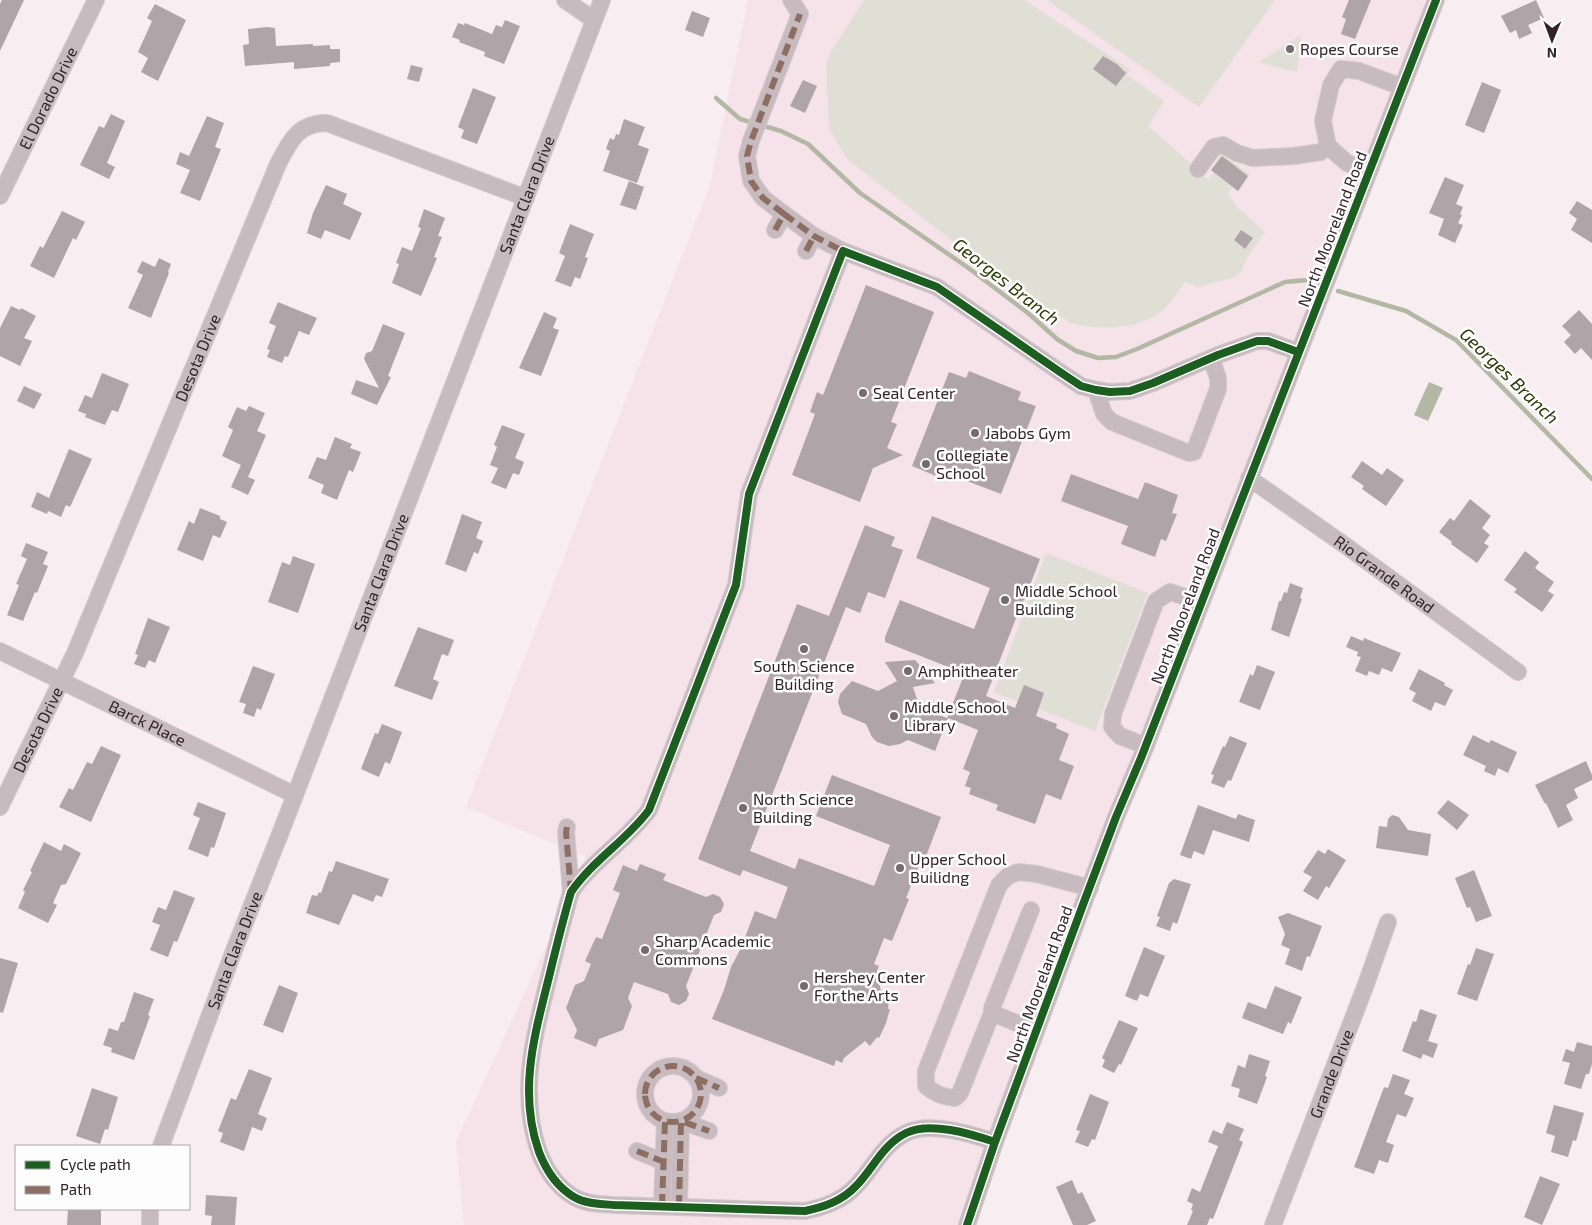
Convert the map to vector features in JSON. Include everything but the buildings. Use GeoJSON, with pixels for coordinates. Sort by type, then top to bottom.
{"type":"FeatureCollection","features":[{"type":"Feature","properties":{"kind":"street","name":"El Dorado Drive"},"geometry":{"type":"LineString","coordinates":[[0,196],[96,0]]}},
{"type":"Feature","properties":{"kind":"street"},"geometry":{"type":"LineString","coordinates":[[565,0],[594,20]]}},
{"type":"Feature","properties":{"kind":"street","name":"Santa Clara Drive"},"geometry":{"type":"LineString","coordinates":[[161,1145],[233,953],[602,0]]}},
{"type":"Feature","properties":{"kind":"street"},"geometry":{"type":"LineString","coordinates":[[790,0],[800,14],[747,156],[751,180],[763,198],[814,236],[843,250],[938,286],[1081,386],[1096,390],[1110,392],[1130,391],[1153,384],[1249,343],[1263,340],[1298,352]]}},
{"type":"Feature","properties":{"kind":"street","name":"North Mooreland Road"},"geometry":{"type":"LineString","coordinates":[[967,1225],[1036,1031],[1090,888],[1436,0]]}},
{"type":"Feature","properties":{"kind":"street"},"geometry":{"type":"LineString","coordinates":[[1369,171],[1347,163],[1328,146],[1323,121],[1331,85],[1340,69],[1359,71],[1402,87]]}},
{"type":"Feature","properties":{"kind":"street","name":"Desota Drive"},"geometry":{"type":"LineString","coordinates":[[0,806],[75,653],[278,164],[290,142],[309,125],[327,123],[526,198]]}},
{"type":"Feature","properties":{"kind":"street"},"geometry":{"type":"LineString","coordinates":[[1198,169],[1214,148],[1223,145],[1237,153],[1253,158],[1294,156],[1321,152],[1328,146]]}},
{"type":"Feature","properties":{"kind":"street"},"geometry":{"type":"LineString","coordinates":[[775,230],[784,214]]}},
{"type":"Feature","properties":{"kind":"street"},"geometry":{"type":"LineString","coordinates":[[806,251],[814,236]]}},
{"type":"Feature","properties":{"kind":"street"},"geometry":{"type":"LineString","coordinates":[[571,892],[580,879],[637,825],[649,810],[736,585],[749,494],[843,250]]}},
{"type":"Feature","properties":{"kind":"street"},"geometry":{"type":"LineString","coordinates":[[1096,390],[1104,414],[1112,422],[1189,453],[1194,452],[1218,389],[1218,378],[1211,358]]}},
{"type":"Feature","properties":{"kind":"street","name":"Rio Grande Road"},"geometry":{"type":"LineString","coordinates":[[1249,478],[1518,672]]}},
{"type":"Feature","properties":{"kind":"street"},"geometry":{"type":"LineString","coordinates":[[1146,746],[1120,736],[1112,727],[1113,714],[1156,601],[1170,592],[1201,602]]}},
{"type":"Feature","properties":{"kind":"street","name":"Barck Place"},"geometry":{"type":"LineString","coordinates":[[0,651],[294,796]]}},
{"type":"Feature","properties":{"kind":"street"},"geometry":{"type":"LineString","coordinates":[[567,827],[571,892],[531,1056],[529,1097],[533,1136],[546,1168],[566,1192],[575,1198],[599,1204],[805,1211],[834,1203],[857,1186],[885,1149],[906,1133],[940,1128],[961,1131],[996,1142]]}},
{"type":"Feature","properties":{"kind":"street"},"geometry":{"type":"LineString","coordinates":[[1031,910],[960,1093],[955,1098],[933,1092],[926,1086],[926,1071],[999,885],[1008,876],[1018,872],[1037,874],[1090,888]]}},
{"type":"Feature","properties":{"kind":"street","name":"Grande Drive"},"geometry":{"type":"LineString","coordinates":[[1273,1225],[1388,922]]}},
{"type":"Feature","properties":{"kind":"street"},"geometry":{"type":"LineString","coordinates":[[992,1014],[1036,1031]]}},
{"type":"Feature","properties":{"kind":"street"},"geometry":{"type":"LineString","coordinates":[[709,1131],[673,1121],[651,1112],[645,1097],[645,1089],[653,1074],[667,1066],[683,1068],[696,1078],[719,1088]]}},
{"type":"Feature","properties":{"kind":"street"},"geometry":{"type":"LineString","coordinates":[[673,1121],[689,1117],[700,1103],[700,1086],[696,1078]]}},
{"type":"Feature","properties":{"kind":"street"},"geometry":{"type":"LineString","coordinates":[[662,1206],[664,1162],[673,1121]]}},
{"type":"Feature","properties":{"kind":"street"},"geometry":{"type":"LineString","coordinates":[[673,1121],[679,1207]]}},
{"type":"Feature","properties":{"kind":"street"},"geometry":{"type":"LineString","coordinates":[[637,1151],[664,1162]]}},
{"type":"Feature","properties":{"kind":"street"},"geometry":{"type":"LineString","coordinates":[[150,1210],[150,1225]]}},
{"type":"Feature","properties":{"kind":"shaded area","name":"Collegiate School"},"geometry":{"type":"Polygon","coordinates":[[[748,0],[1435,0],[959,1225],[464,1225],[456,1142],[586,857],[466,807],[710,185],[748,0]]]}},
{"type":"Feature","properties":{"kind":"shaded area"},"geometry":{"type":"Polygon","coordinates":[[[864,0],[1024,0],[1130,69],[1127,75],[1164,101],[1148,126],[1208,179],[1214,173],[1211,170],[1221,154],[1250,174],[1238,192],[1233,187],[1228,194],[1238,208],[1265,232],[1246,260],[1242,270],[1235,277],[1198,287],[1185,282],[1174,298],[1157,315],[1134,324],[1107,328],[1070,323],[971,255],[848,160],[829,129],[826,67],[829,55],[864,0]]]}},
{"type":"Feature","properties":{"kind":"shaded area"},"geometry":{"type":"Polygon","coordinates":[[[1047,0],[1275,0],[1199,107],[1047,0]]]}},
{"type":"Feature","properties":{"kind":"shaded area","name":"Ropes Course"},"geometry":{"type":"Polygon","coordinates":[[[1301,35],[1297,72],[1259,62],[1301,35]]]}},
{"type":"Feature","properties":{"kind":"shaded area"},"geometry":{"type":"Polygon","coordinates":[[[1429,382],[1443,388],[1428,421],[1414,415],[1429,382]]]}},
{"type":"Feature","properties":{"kind":"shaded area"},"geometry":{"type":"Polygon","coordinates":[[[1046,553],[1148,593],[1095,731],[994,692],[1046,553]]]}},
{"type":"Feature","properties":{"kind":"waterway","name":"Georges Branch"},"geometry":{"type":"LineString","coordinates":[[716,98],[740,119],[781,131],[808,144],[860,193],[967,267],[1028,313],[1057,339],[1076,351],[1098,358],[1116,357],[1137,349],[1285,282],[1307,280]]}},
{"type":"Feature","properties":{"kind":"waterway","name":"Georges Branch"},"geometry":{"type":"LineString","coordinates":[[1338,291],[1406,311],[1456,340],[1592,479]]}},
{"type":"Feature","properties":{"kind":"marked path"},"geometry":{"type":"LineString","coordinates":[[784,214],[763,198],[751,181],[747,156],[800,14]]}},
{"type":"Feature","properties":{"kind":"marked path"},"geometry":{"type":"LineString","coordinates":[[775,230],[784,214],[814,236],[843,251]]}},
{"type":"Feature","properties":{"kind":"marked path"},"geometry":{"type":"LineString","coordinates":[[806,251],[814,236]]}},
{"type":"Feature","properties":{"kind":"marked path"},"geometry":{"type":"LineString","coordinates":[[567,827],[571,892]]}},
{"type":"Feature","properties":{"kind":"marked path"},"geometry":{"type":"LineString","coordinates":[[673,1066],[684,1068],[693,1074],[699,1083],[701,1094],[699,1105],[693,1114],[684,1120],[673,1122],[662,1120],[653,1114],[647,1105],[645,1094],[647,1083],[653,1074],[662,1068],[673,1066]]}},
{"type":"Feature","properties":{"kind":"marked path"},"geometry":{"type":"LineString","coordinates":[[696,1078],[719,1088]]}},
{"type":"Feature","properties":{"kind":"marked path"},"geometry":{"type":"LineString","coordinates":[[662,1206],[665,1121]]}},
{"type":"Feature","properties":{"kind":"marked path"},"geometry":{"type":"LineString","coordinates":[[679,1207],[681,1121],[709,1131]]}},
{"type":"Feature","properties":{"kind":"marked path"},"geometry":{"type":"LineString","coordinates":[[637,1151],[664,1162]]}},
{"type":"Feature","properties":{"kind":"cycle path"},"geometry":{"type":"LineString","coordinates":[[967,1225],[995,1142],[1116,817],[1141,758],[1436,0]]}},
{"type":"Feature","properties":{"kind":"cycle path"},"geometry":{"type":"LineString","coordinates":[[995,1142],[963,1132],[938,1128],[927,1128],[906,1133],[890,1144],[862,1179],[845,1196],[819,1208],[805,1211],[614,1205],[599,1204],[574,1197],[553,1178],[539,1152],[533,1130],[529,1086],[530,1065],[538,1021],[571,892],[589,870],[631,831],[649,810],[736,585],[749,494],[843,251],[937,287],[1081,386],[1096,390],[1110,392],[1130,391],[1257,341],[1268,341],[1298,352]]}},
{"type":"Feature","properties":{"kind":"place","name":"Ropes Course"},"geometry":{"type":"Point","coordinates":[1290,49]}},
{"type":"Feature","properties":{"kind":"place","name":"Seal Center"},"geometry":{"type":"Point","coordinates":[863,393]}},
{"type":"Feature","properties":{"kind":"place","name":"Jabobs Gym"},"geometry":{"type":"Point","coordinates":[975,433]}},
{"type":"Feature","properties":{"kind":"place","name":"Collegiate School"},"geometry":{"type":"Point","coordinates":[926,464]}},
{"type":"Feature","properties":{"kind":"place","name":"Middle School Building"},"geometry":{"type":"Point","coordinates":[1005,600]}},
{"type":"Feature","properties":{"kind":"place","name":"South Science Building"},"geometry":{"type":"Point","coordinates":[804,649]}},
{"type":"Feature","properties":{"kind":"place","name":"Amphitheater"},"geometry":{"type":"Point","coordinates":[908,671]}},
{"type":"Feature","properties":{"kind":"place","name":"Middle School Library"},"geometry":{"type":"Point","coordinates":[894,716]}},
{"type":"Feature","properties":{"kind":"place","name":"North Science Building"},"geometry":{"type":"Point","coordinates":[743,808]}},
{"type":"Feature","properties":{"kind":"place","name":"Upper School Builidng"},"geometry":{"type":"Point","coordinates":[900,868]}},
{"type":"Feature","properties":{"kind":"place","name":"Sharp Academic Commons"},"geometry":{"type":"Point","coordinates":[645,950]}},
{"type":"Feature","properties":{"kind":"place","name":"Hershey Center For the Arts"},"geometry":{"type":"Point","coordinates":[804,986]}}]}
